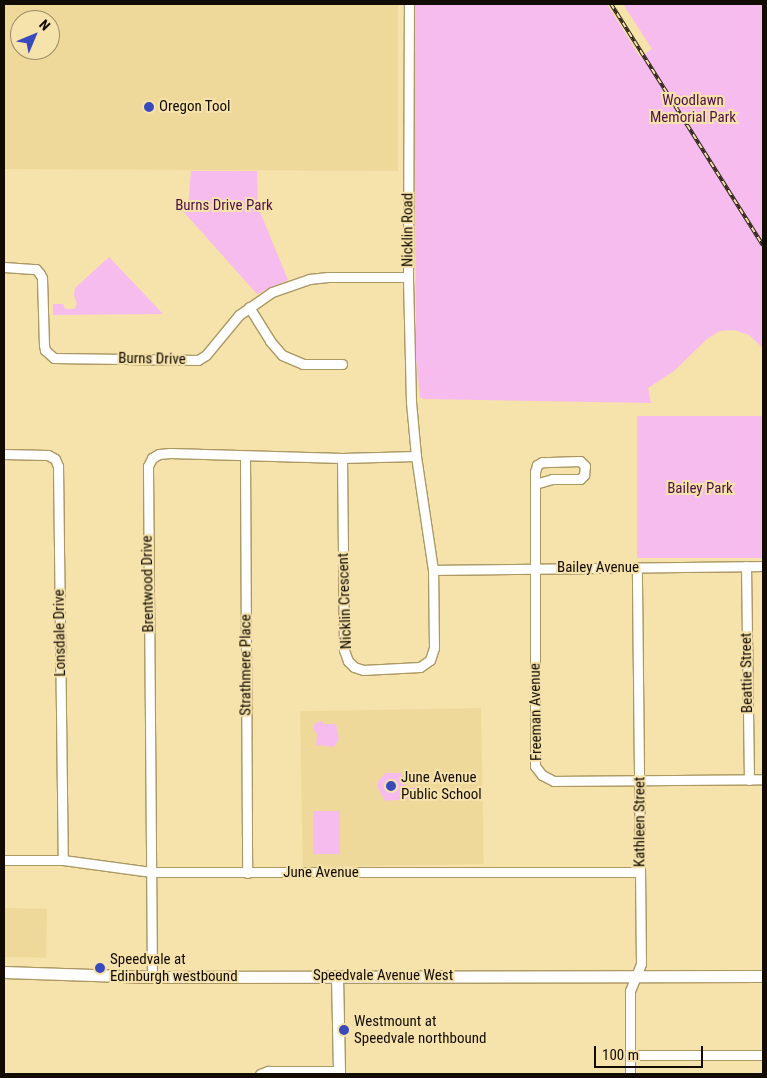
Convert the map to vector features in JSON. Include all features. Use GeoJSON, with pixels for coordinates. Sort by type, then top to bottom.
{"type":"FeatureCollection","features":[{"type":"Feature","properties":{"kind":"main road","name":"Speedvale Avenue West"},"geometry":{"type":"LineString","coordinates":[[4,972],[152,977],[763,976]]}},
{"type":"Feature","properties":{"kind":"main road"},"geometry":{"type":"LineString","coordinates":[[337,976],[339,1072]]}},
{"type":"Feature","properties":{"kind":"street","name":"Nicklin Road"},"geometry":{"type":"LineString","coordinates":[[409,4],[408,277],[411,402],[416,456]]}},
{"type":"Feature","properties":{"kind":"street","name":"Burns Drive"},"geometry":{"type":"LineString","coordinates":[[4,267],[36,269],[40,274],[42,278],[44,345],[45,350],[54,358],[198,360],[206,354],[229,324],[249,307],[272,292],[310,279],[408,277]]}},
{"type":"Feature","properties":{"kind":"street"},"geometry":{"type":"LineString","coordinates":[[249,307],[270,341],[282,355],[303,364],[342,364]]}},
{"type":"Feature","properties":{"kind":"street","name":"Lonsdale Drive"},"geometry":{"type":"LineString","coordinates":[[4,454],[48,455],[55,460],[58,466],[63,860]]}},
{"type":"Feature","properties":{"kind":"street","name":"Brentwood Drive"},"geometry":{"type":"LineString","coordinates":[[152,977],[148,466],[152,458],[160,454],[342,458],[416,456]]}},
{"type":"Feature","properties":{"kind":"street","name":"Strathmere Place"},"geometry":{"type":"LineString","coordinates":[[245,456],[247,873]]}},
{"type":"Feature","properties":{"kind":"street","name":"Nicklin Crescent"},"geometry":{"type":"LineString","coordinates":[[342,458],[344,650],[348,661],[354,667],[362,670],[380,670],[420,667],[430,660],[434,648],[433,570],[416,456]]}},
{"type":"Feature","properties":{"kind":"street","name":"Freeman Avenue"},"geometry":{"type":"LineString","coordinates":[[535,484],[552,479],[580,478],[584,475],[585,466],[580,461],[542,462],[537,465],[535,472],[534,568],[535,766],[542,775],[554,781],[763,779]]}},
{"type":"Feature","properties":{"kind":"street","name":"Beattie Street"},"geometry":{"type":"LineString","coordinates":[[746,566],[748,780]]}},
{"type":"Feature","properties":{"kind":"street","name":"Bailey Avenue"},"geometry":{"type":"LineString","coordinates":[[433,570],[763,566]]}},
{"type":"Feature","properties":{"kind":"street","name":"Kathleen Street"},"geometry":{"type":"LineString","coordinates":[[630,1074],[630,991],[641,964],[637,568]]}},
{"type":"Feature","properties":{"kind":"street","name":"June Avenue"},"geometry":{"type":"LineString","coordinates":[[4,860],[63,860],[151,872],[640,872]]}},
{"type":"Feature","properties":{"kind":"street"},"geometry":{"type":"LineString","coordinates":[[630,1055],[763,1055]]}},
{"type":"Feature","properties":{"kind":"street"},"geometry":{"type":"LineString","coordinates":[[260,1074],[268,1072],[339,1072]]}},
{"type":"Feature","properties":{"kind":"shaded area"},"geometry":{"type":"Polygon","coordinates":[[[4,4],[398,4],[398,171],[4,169],[4,4]]]}},
{"type":"Feature","properties":{"kind":"shaded area","name":"June Avenue Public School"},"geometry":{"type":"Polygon","coordinates":[[[481,708],[484,864],[303,867],[300,711],[481,708]]]}},
{"type":"Feature","properties":{"kind":"shaded area"},"geometry":{"type":"Polygon","coordinates":[[[4,908],[47,909],[46,958],[4,957],[4,908]]]}},
{"type":"Feature","properties":{"kind":"green space","name":"Woodlawn Memorial Park"},"geometry":{"type":"Polygon","coordinates":[[[414,4],[607,4],[640,57],[652,49],[623,4],[763,4],[763,348],[749,335],[734,330],[720,331],[707,339],[674,371],[648,388],[651,403],[423,399],[420,397],[416,359],[414,4]]]}},
{"type":"Feature","properties":{"kind":"green space","name":"Burns Drive Park"},"geometry":{"type":"Polygon","coordinates":[[[191,171],[257,171],[258,207],[288,280],[257,294],[182,210],[188,209],[191,171]]]}},
{"type":"Feature","properties":{"kind":"green space"},"geometry":{"type":"Polygon","coordinates":[[[109,257],[163,314],[53,315],[53,304],[63,304],[65,309],[74,309],[77,304],[74,295],[75,288],[109,257]]]}},
{"type":"Feature","properties":{"kind":"green space","name":"Bailey Park"},"geometry":{"type":"Polygon","coordinates":[[[637,416],[763,416],[763,558],[637,558],[637,416]]]}},
{"type":"Feature","properties":{"kind":"green space"},"geometry":{"type":"Polygon","coordinates":[[[322,721],[323,724],[336,724],[339,739],[334,747],[316,745],[317,734],[313,729],[315,723],[322,721]]]}},
{"type":"Feature","properties":{"kind":"green space"},"geometry":{"type":"Polygon","coordinates":[[[386,773],[401,773],[406,789],[416,787],[416,798],[385,801],[378,788],[378,781],[386,773]]]}},
{"type":"Feature","properties":{"kind":"green space"},"geometry":{"type":"Polygon","coordinates":[[[313,811],[340,811],[340,854],[313,854],[313,811]]]}},
{"type":"Feature","properties":{"kind":"railway"},"geometry":{"type":"LineString","coordinates":[[611,4],[763,245]]}},
{"type":"Feature","properties":{"kind":"place","name":"Oregon Tool"},"geometry":{"type":"Point","coordinates":[149,107]}},
{"type":"Feature","properties":{"kind":"place","name":"June Avenue Public School"},"geometry":{"type":"Point","coordinates":[391,786]}},
{"type":"Feature","properties":{"kind":"place","name":"Speedvale at Edinburgh westbound"},"geometry":{"type":"Point","coordinates":[100,968]}},
{"type":"Feature","properties":{"kind":"place","name":"Westmount at Speedvale northbound"},"geometry":{"type":"Point","coordinates":[344,1030]}}]}
